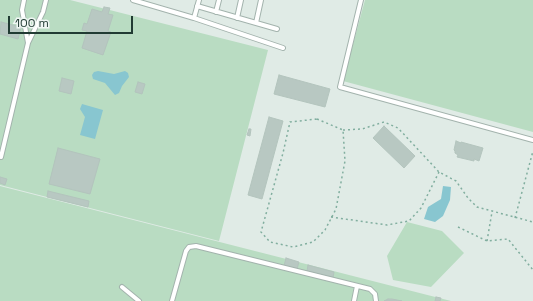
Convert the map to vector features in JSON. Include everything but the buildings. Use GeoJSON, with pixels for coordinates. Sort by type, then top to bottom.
{"type":"FeatureCollection","features":[{"type":"Feature","properties":{"kind":"lane"},"geometry":{"type":"LineString","coordinates":[[24,0],[22,10],[28,43]]}},
{"type":"Feature","properties":{"kind":"lane"},"geometry":{"type":"LineString","coordinates":[[1,157],[28,43],[43,12],[46,0]]}},
{"type":"Feature","properties":{"kind":"lane"},"geometry":{"type":"LineString","coordinates":[[133,0],[194,18],[283,48]]}},
{"type":"Feature","properties":{"kind":"lane"},"geometry":{"type":"LineString","coordinates":[[194,18],[198,0]]}},
{"type":"Feature","properties":{"kind":"lane"},"geometry":{"type":"LineString","coordinates":[[216,12],[219,0]]}},
{"type":"Feature","properties":{"kind":"lane"},"geometry":{"type":"LineString","coordinates":[[237,18],[241,0]]}},
{"type":"Feature","properties":{"kind":"lane"},"geometry":{"type":"LineString","coordinates":[[256,23],[262,0]]}},
{"type":"Feature","properties":{"kind":"lane"},"geometry":{"type":"LineString","coordinates":[[361,0],[340,87],[533,140]]}},
{"type":"Feature","properties":{"kind":"lane"},"geometry":{"type":"LineString","coordinates":[[197,6],[277,29]]}},
{"type":"Feature","properties":{"kind":"lane"},"geometry":{"type":"LineString","coordinates":[[172,301],[186,251],[189,247],[196,246],[370,289],[375,294],[376,301]]}},
{"type":"Feature","properties":{"kind":"lane"},"geometry":{"type":"LineString","coordinates":[[354,301],[357,286]]}},
{"type":"Feature","properties":{"kind":"lane"},"geometry":{"type":"LineString","coordinates":[[122,287],[139,301]]}},
{"type":"Feature","properties":{"kind":"path"},"geometry":{"type":"LineString","coordinates":[[343,130],[345,161],[336,209],[325,230],[312,242],[293,247],[270,242],[261,232],[290,122],[317,119],[343,130],[362,128],[384,122],[398,128],[439,172],[456,182],[477,207],[533,222]]}},
{"type":"Feature","properties":{"kind":"path"},"geometry":{"type":"LineString","coordinates":[[515,218],[533,151]]}},
{"type":"Feature","properties":{"kind":"path"},"geometry":{"type":"LineString","coordinates":[[331,217],[386,225],[409,221],[421,208],[439,172]]}},
{"type":"Feature","properties":{"kind":"path"},"geometry":{"type":"LineString","coordinates":[[487,241],[492,212]]}},
{"type":"Feature","properties":{"kind":"path"},"geometry":{"type":"LineString","coordinates":[[458,226],[487,241],[508,238],[533,270]]}},
{"type":"Feature","properties":{"kind":"green space"},"geometry":{"type":"Polygon","coordinates":[[[0,0],[70,0],[268,50],[219,241],[0,185],[0,0]]]}},
{"type":"Feature","properties":{"kind":"green space"},"geometry":{"type":"Polygon","coordinates":[[[365,0],[533,0],[533,132],[343,81],[365,0]]]}},
{"type":"Feature","properties":{"kind":"green space"},"geometry":{"type":"Polygon","coordinates":[[[0,186],[451,301],[0,301],[0,186]]]}},
{"type":"Feature","properties":{"kind":"green space"},"geometry":{"type":"Polygon","coordinates":[[[407,222],[442,231],[464,253],[431,287],[393,280],[387,256],[407,222]]]}},
{"type":"Feature","properties":{"kind":"water"},"geometry":{"type":"Polygon","coordinates":[[[98,71],[114,74],[125,71],[128,73],[129,77],[119,93],[115,95],[105,83],[93,79],[92,75],[94,72],[98,71]]]}},
{"type":"Feature","properties":{"kind":"water"},"geometry":{"type":"Polygon","coordinates":[[[82,104],[103,110],[95,139],[80,135],[85,117],[80,109],[82,104]]]}},
{"type":"Feature","properties":{"kind":"water"},"geometry":{"type":"Polygon","coordinates":[[[443,186],[451,187],[450,200],[443,216],[435,222],[424,219],[428,207],[441,199],[443,186]]]}}]}
